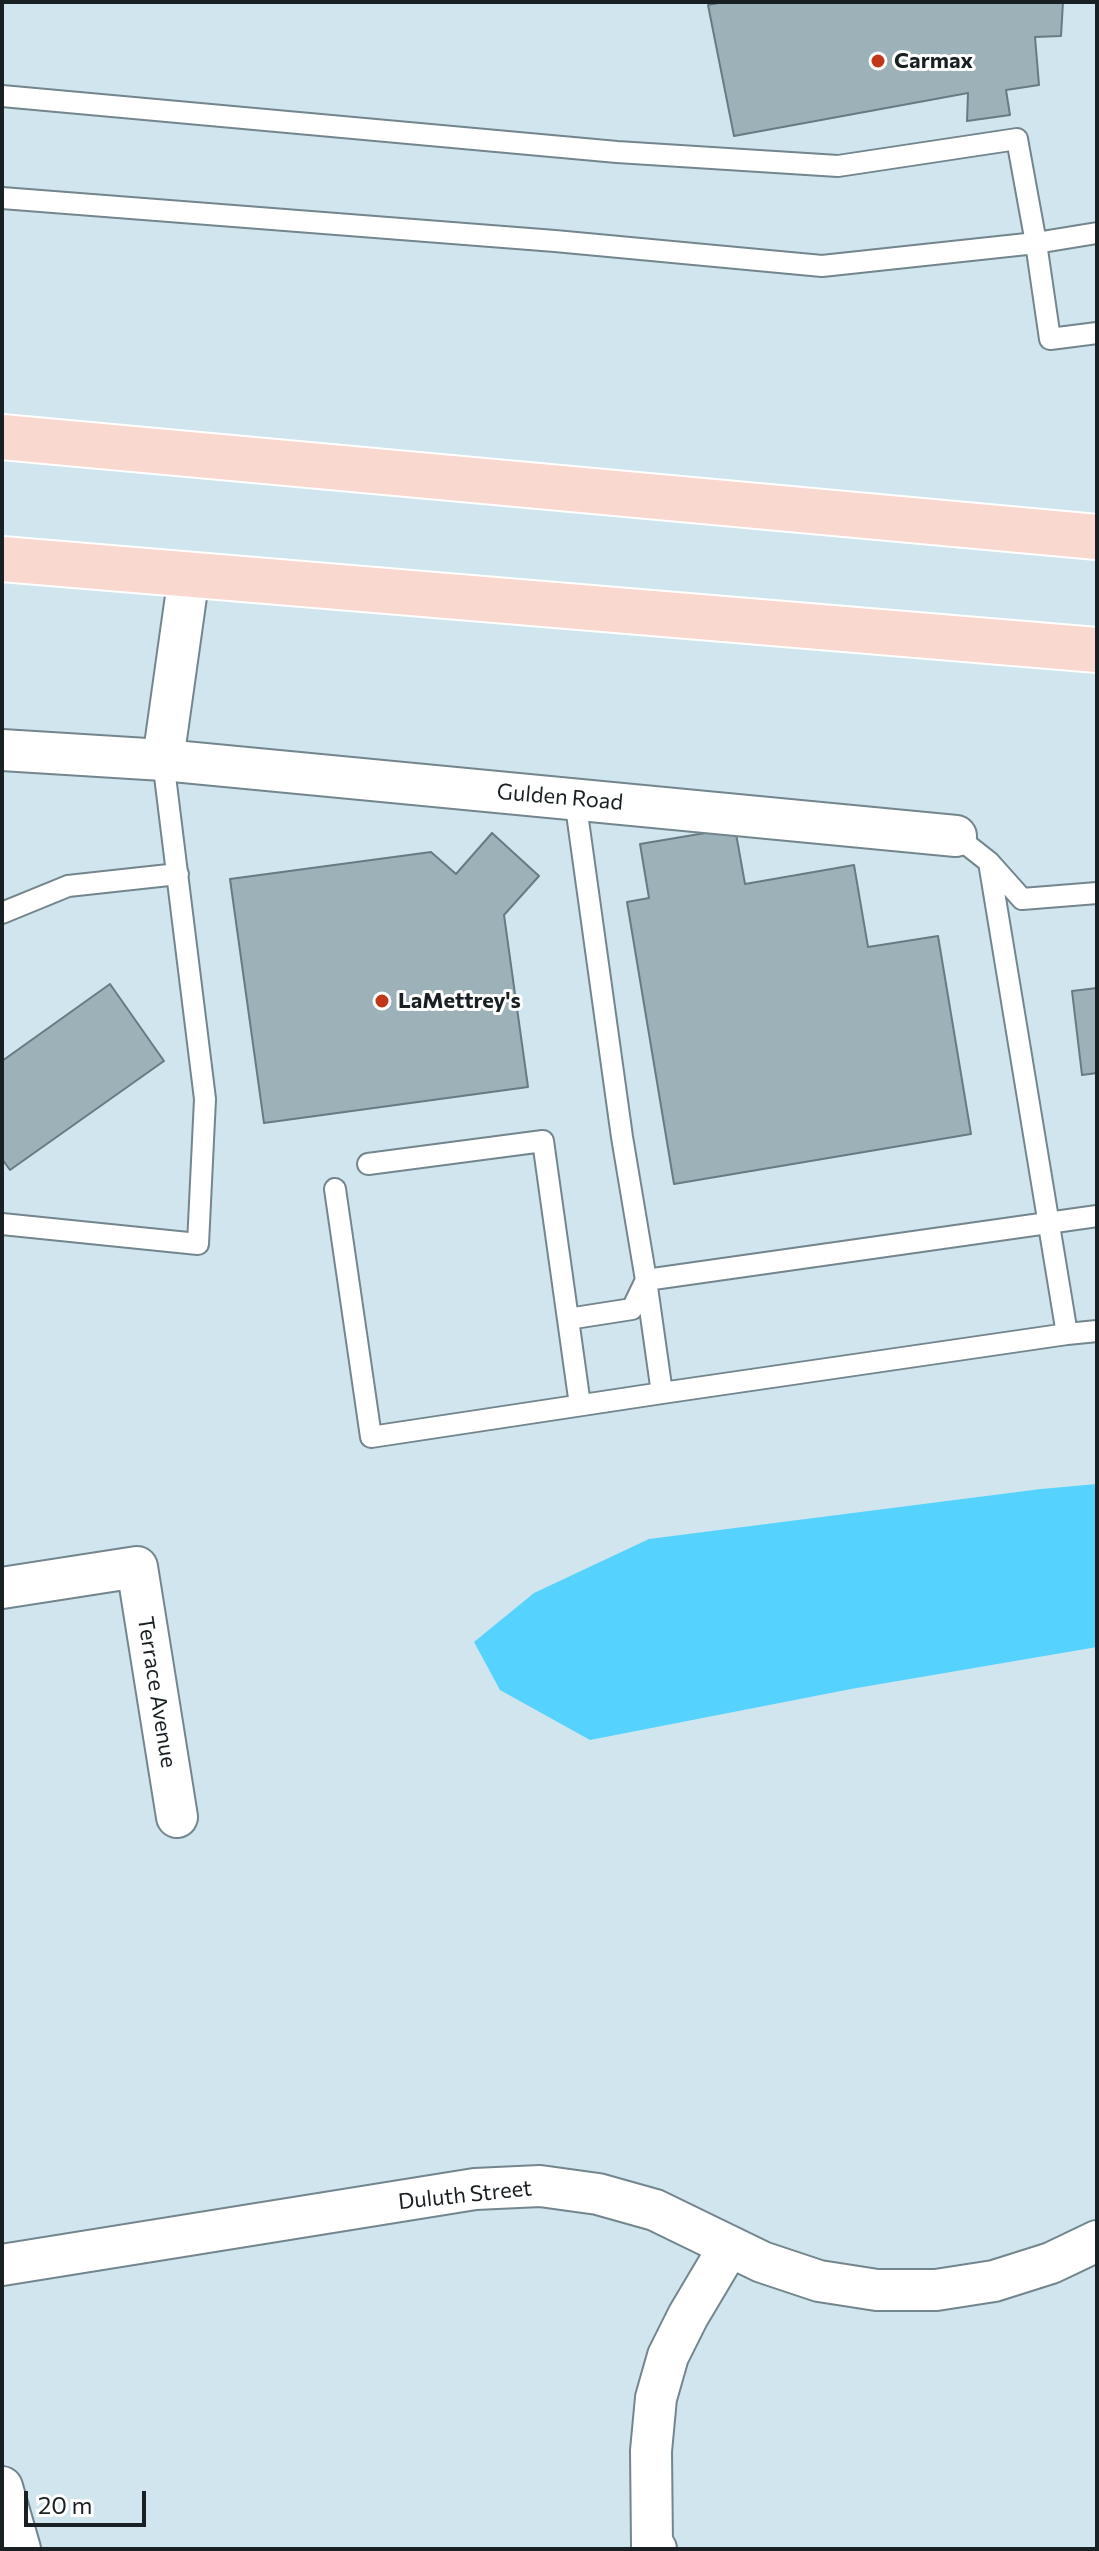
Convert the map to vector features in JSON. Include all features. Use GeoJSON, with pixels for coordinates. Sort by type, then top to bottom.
{"type":"FeatureCollection","features":[{"type":"Feature","properties":{"kind":"main road"},"geometry":{"type":"LineString","coordinates":[[2,437],[1097,537]]}},
{"type":"Feature","properties":{"kind":"main road"},"geometry":{"type":"LineString","coordinates":[[2,559],[1097,650]]}},
{"type":"Feature","properties":{"kind":"street"},"geometry":{"type":"LineString","coordinates":[[163,760],[189,575]]}},
{"type":"Feature","properties":{"kind":"street","name":"Gulden Road"},"geometry":{"type":"LineString","coordinates":[[2,750],[163,760],[956,836]]}},
{"type":"Feature","properties":{"kind":"street","name":"Terrace Avenue"},"geometry":{"type":"LineString","coordinates":[[2,1588],[137,1567],[177,1817]]}},
{"type":"Feature","properties":{"kind":"street","name":"Duluth Street"},"geometry":{"type":"LineString","coordinates":[[2,2265],[475,2189],[540,2186],[598,2194],[655,2210],[762,2262],[819,2281],[877,2290],[936,2290],[994,2281],[1051,2263],[1097,2241]]}},
{"type":"Feature","properties":{"kind":"street"},"geometry":{"type":"LineString","coordinates":[[656,2549],[652,2545],[651,2451],[656,2398],[668,2356],[729,2247]]}},
{"type":"Feature","properties":{"kind":"street"},"geometry":{"type":"LineString","coordinates":[[2,2487],[20,2549]]}},
{"type":"Feature","properties":{"kind":"lane"},"geometry":{"type":"LineString","coordinates":[[2,96],[617,152],[838,166],[1017,139],[1050,339],[1097,333]]}},
{"type":"Feature","properties":{"kind":"lane"},"geometry":{"type":"LineString","coordinates":[[2,198],[555,241],[822,266],[1036,243],[1097,233]]}},
{"type":"Feature","properties":{"kind":"lane"},"geometry":{"type":"LineString","coordinates":[[2,1224],[198,1244],[205,1099],[163,760]]}},
{"type":"Feature","properties":{"kind":"lane"},"geometry":{"type":"LineString","coordinates":[[575,799],[622,1137],[662,1393]]}},
{"type":"Feature","properties":{"kind":"lane"},"geometry":{"type":"LineString","coordinates":[[956,836],[989,862],[1022,899],[1097,893]]}},
{"type":"Feature","properties":{"kind":"lane"},"geometry":{"type":"LineString","coordinates":[[989,862],[1067,1334]]}},
{"type":"Feature","properties":{"kind":"lane"},"geometry":{"type":"LineString","coordinates":[[2,913],[68,886],[178,874]]}},
{"type":"Feature","properties":{"kind":"lane"},"geometry":{"type":"LineString","coordinates":[[368,1164],[543,1141],[580,1405]]}},
{"type":"Feature","properties":{"kind":"lane"},"geometry":{"type":"LineString","coordinates":[[335,1189],[371,1437],[1097,1331]]}},
{"type":"Feature","properties":{"kind":"lane"},"geometry":{"type":"LineString","coordinates":[[646,1280],[1097,1216]]}},
{"type":"Feature","properties":{"kind":"lane"},"geometry":{"type":"LineString","coordinates":[[568,1319],[632,1309],[646,1280]]}},
{"type":"Feature","properties":{"kind":"water"},"geometry":{"type":"Polygon","coordinates":[[[1097,1484],[1097,1647],[851,1689],[590,1740],[500,1690],[474,1642],[534,1593],[649,1539],[1097,1484]]]}},
{"type":"Feature","properties":{"kind":"building","name":"Carmax"},"geometry":{"type":"Polygon","coordinates":[[[724,2],[1063,2],[1061,36],[1035,37],[1039,85],[1006,90],[1010,115],[967,121],[968,93],[734,136],[708,5],[724,2]]]}},
{"type":"Feature","properties":{"kind":"building"},"geometry":{"type":"Polygon","coordinates":[[[735,828],[745,884],[854,865],[868,947],[938,936],[971,1134],[674,1184],[627,902],[649,898],[640,844],[735,828]]]}},
{"type":"Feature","properties":{"kind":"building","name":"LaMettrey's"},"geometry":{"type":"Polygon","coordinates":[[[492,833],[539,876],[504,915],[528,1087],[264,1123],[230,879],[431,852],[456,874],[492,833]]]}},
{"type":"Feature","properties":{"kind":"building"},"geometry":{"type":"Polygon","coordinates":[[[110,984],[164,1061],[10,1170],[2,1159],[2,1061],[110,984]]]}},
{"type":"Feature","properties":{"kind":"building"},"geometry":{"type":"Polygon","coordinates":[[[1097,988],[1097,1073],[1082,1075],[1072,991],[1097,988]]]}},
{"type":"Feature","properties":{"kind":"place","name":"Carmax"},"geometry":{"type":"Point","coordinates":[878,61]}},
{"type":"Feature","properties":{"kind":"place","name":"LaMettrey's"},"geometry":{"type":"Point","coordinates":[382,1001]}}]}
